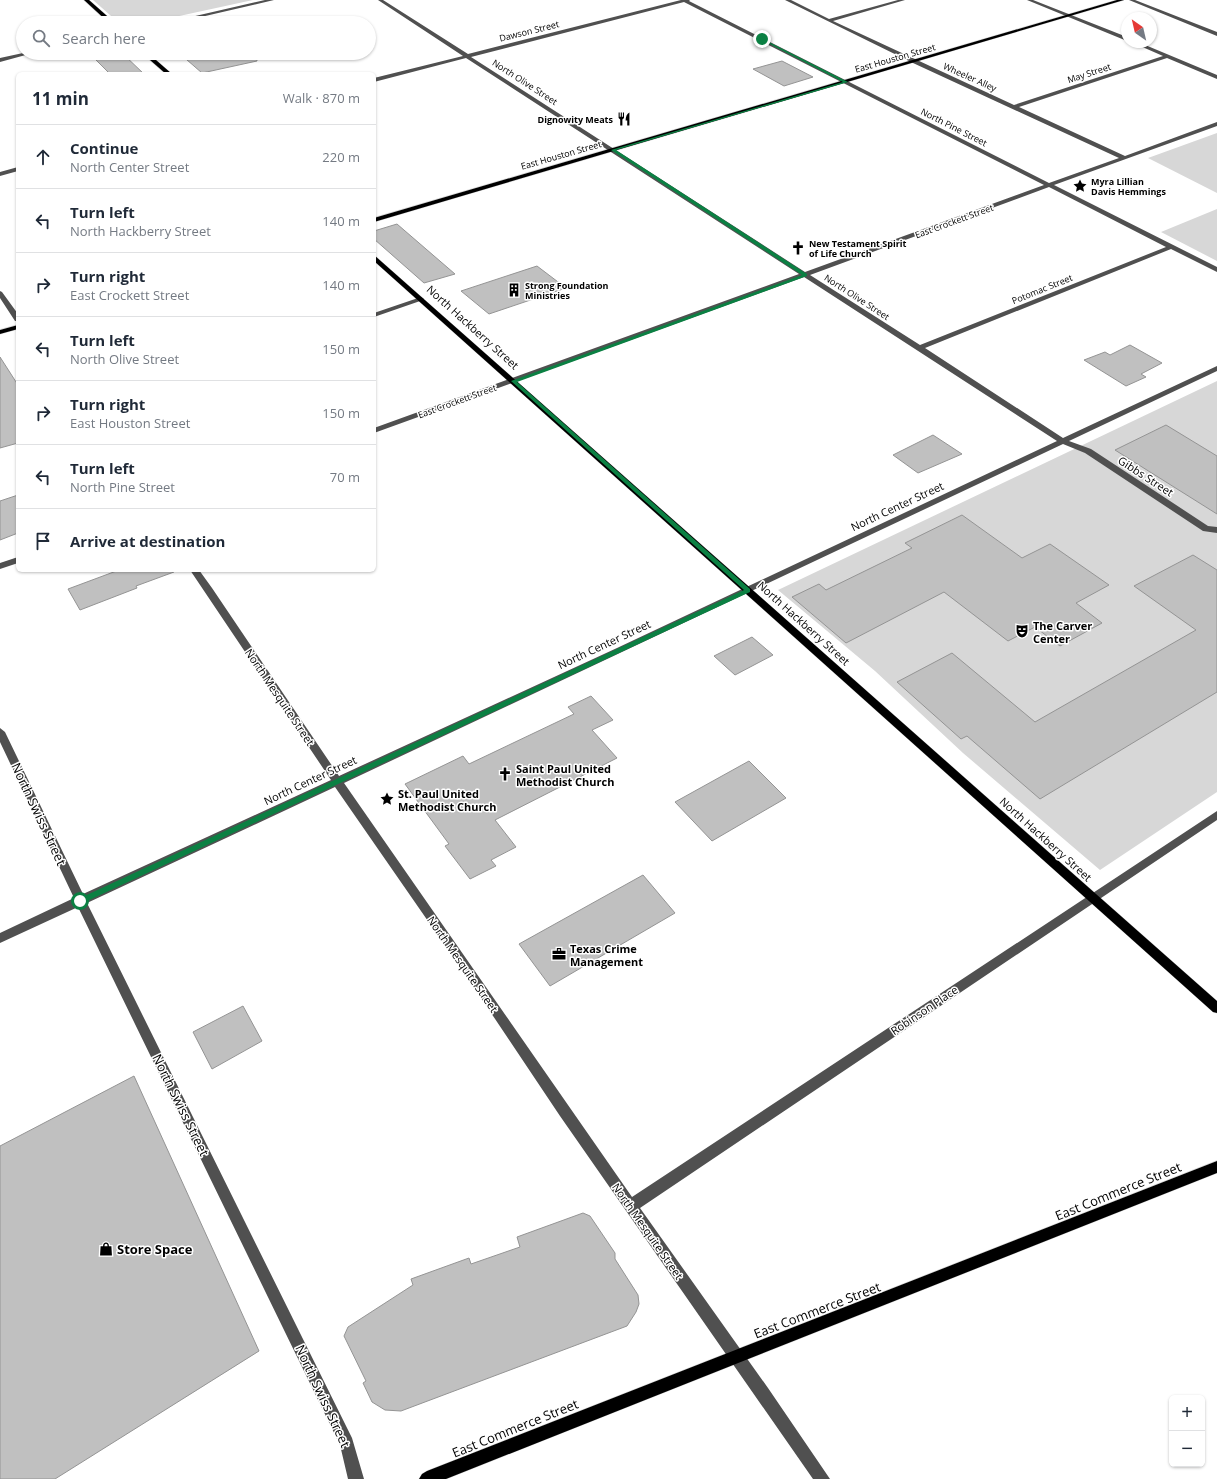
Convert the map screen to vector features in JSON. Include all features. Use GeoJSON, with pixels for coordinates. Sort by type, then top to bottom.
{"type":"FeatureCollection","features":[{"type":"Feature","properties":{"kind":"main road"},"geometry":{"type":"LineString","coordinates":[[86,0],[104,16]]}},
{"type":"Feature","properties":{"kind":"main road","name":"East Houston Street"},"geometry":{"type":"LineString","coordinates":[[376,219],[1122,0]]}},
{"type":"Feature","properties":{"kind":"main road"},"geometry":{"type":"LineString","coordinates":[[153,60],[167,72]]}},
{"type":"Feature","properties":{"kind":"main road","name":"North Hackberry Street"},"geometry":{"type":"LineString","coordinates":[[376,259],[1217,1008]]}},
{"type":"Feature","properties":{"kind":"main road"},"geometry":{"type":"LineString","coordinates":[[0,332],[16,327]]}},
{"type":"Feature","properties":{"kind":"main road","name":"East Commerce Street"},"geometry":{"type":"LineString","coordinates":[[427,1479],[736,1357],[902,1294],[1217,1167]]}},
{"type":"Feature","properties":{"kind":"street"},"geometry":{"type":"LineString","coordinates":[[200,16],[272,0]]}},
{"type":"Feature","properties":{"kind":"street","name":"North Olive Street"},"geometry":{"type":"LineString","coordinates":[[380,0],[1062,441]]}},
{"type":"Feature","properties":{"kind":"street","name":"Dawson Street"},"geometry":{"type":"LineString","coordinates":[[376,79],[685,0]]}},
{"type":"Feature","properties":{"kind":"street","name":"North Pine Street"},"geometry":{"type":"LineString","coordinates":[[685,0],[1217,270]]}},
{"type":"Feature","properties":{"kind":"street","name":"Wheeler Alley"},"geometry":{"type":"LineString","coordinates":[[787,0],[915,62],[1125,158]]}},
{"type":"Feature","properties":{"kind":"street"},"geometry":{"type":"LineString","coordinates":[[830,20],[903,0]]}},
{"type":"Feature","properties":{"kind":"street"},"geometry":{"type":"LineString","coordinates":[[1029,0],[1121,37]]}},
{"type":"Feature","properties":{"kind":"street"},"geometry":{"type":"LineString","coordinates":[[1131,0],[1217,34]]}},
{"type":"Feature","properties":{"kind":"street"},"geometry":{"type":"LineString","coordinates":[[1149,48],[1217,77]]}},
{"type":"Feature","properties":{"kind":"street"},"geometry":{"type":"LineString","coordinates":[[0,60],[16,56]]}},
{"type":"Feature","properties":{"kind":"street","name":"May Street"},"geometry":{"type":"LineString","coordinates":[[1015,107],[1168,56]]}},
{"type":"Feature","properties":{"kind":"street","name":"East Crockett Street"},"geometry":{"type":"LineString","coordinates":[[376,430],[806,275],[1217,124]]}},
{"type":"Feature","properties":{"kind":"street"},"geometry":{"type":"LineString","coordinates":[[0,174],[16,170]]}},
{"type":"Feature","properties":{"kind":"street","name":"Potomac Street"},"geometry":{"type":"LineString","coordinates":[[919,348],[1172,247]]}},
{"type":"Feature","properties":{"kind":"street"},"geometry":{"type":"LineString","coordinates":[[0,293],[16,316]]}},
{"type":"Feature","properties":{"kind":"street"},"geometry":{"type":"LineString","coordinates":[[376,314],[421,299]]}},
{"type":"Feature","properties":{"kind":"street","name":"North Center Street"},"geometry":{"type":"LineString","coordinates":[[0,938],[748,590],[1217,368]]}},
{"type":"Feature","properties":{"kind":"street","name":"Gibbs Street"},"geometry":{"type":"LineString","coordinates":[[1062,441],[1088,451],[1206,529],[1217,530]]}},
{"type":"Feature","properties":{"kind":"street"},"geometry":{"type":"LineString","coordinates":[[0,566],[16,561]]}},
{"type":"Feature","properties":{"kind":"street","name":"North Mesquite Street"},"geometry":{"type":"LineString","coordinates":[[195,572],[336,781],[736,1357],[766,1396],[822,1479]]}},
{"type":"Feature","properties":{"kind":"street","name":"North Swiss Street"},"geometry":{"type":"LineString","coordinates":[[0,732],[80,901],[347,1443],[356,1479]]}},
{"type":"Feature","properties":{"kind":"street","name":"Robinson Place"},"geometry":{"type":"LineString","coordinates":[[631,1206],[1217,814]]}},
{"type":"Feature","properties":{"kind":"shaded area"},"geometry":{"type":"Polygon","coordinates":[[[93,0],[253,0],[179,16],[111,16],[93,0]]]}},
{"type":"Feature","properties":{"kind":"shaded area"},"geometry":{"type":"Polygon","coordinates":[[[1217,133],[1217,193],[1148,158],[1217,133]]]}},
{"type":"Feature","properties":{"kind":"shaded area"},"geometry":{"type":"Polygon","coordinates":[[[1217,209],[1217,261],[1161,232],[1217,209]]]}},
{"type":"Feature","properties":{"kind":"shaded area","name":"The Carver Center"},"geometry":{"type":"Polygon","coordinates":[[[1217,381],[1217,792],[1100,870],[963,753],[875,671],[778,590],[1217,381]]]}},
{"type":"Feature","properties":{"kind":"building"},"geometry":{"type":"Polygon","coordinates":[[[96,60],[129,60],[142,72],[108,72],[96,60]]]}},
{"type":"Feature","properties":{"kind":"building"},"geometry":{"type":"Polygon","coordinates":[[[187,60],[257,60],[207,72],[201,72],[187,60]]]}},
{"type":"Feature","properties":{"kind":"building"},"geometry":{"type":"Polygon","coordinates":[[[782,61],[813,77],[784,86],[753,69],[782,61]]]}},
{"type":"Feature","properties":{"kind":"building"},"geometry":{"type":"Polygon","coordinates":[[[397,224],[455,274],[424,283],[376,241],[376,230],[397,224]]]}},
{"type":"Feature","properties":{"kind":"building","name":"Strong Foundation Ministries"},"geometry":{"type":"Polygon","coordinates":[[[537,266],[566,288],[489,314],[461,291],[537,266]]]}},
{"type":"Feature","properties":{"kind":"building"},"geometry":{"type":"Polygon","coordinates":[[[1130,345],[1162,363],[1141,374],[1146,377],[1126,386],[1084,360],[1105,352],[1110,355],[1130,345]]]}},
{"type":"Feature","properties":{"kind":"building"},"geometry":{"type":"Polygon","coordinates":[[[0,357],[16,382],[16,444],[0,448],[0,357]]]}},
{"type":"Feature","properties":{"kind":"building"},"geometry":{"type":"Polygon","coordinates":[[[1166,425],[1217,456],[1217,514],[1115,450],[1166,425]]]}},
{"type":"Feature","properties":{"kind":"building"},"geometry":{"type":"Polygon","coordinates":[[[933,435],[962,454],[918,473],[893,455],[933,435]]]}},
{"type":"Feature","properties":{"kind":"building"},"geometry":{"type":"Polygon","coordinates":[[[16,496],[16,534],[0,540],[0,501],[16,496]]]}},
{"type":"Feature","properties":{"kind":"building"},"geometry":{"type":"Polygon","coordinates":[[[962,515],[1022,558],[1050,544],[1109,585],[1076,603],[1102,623],[1060,646],[1035,627],[1008,641],[944,592],[846,643],[792,597],[819,584],[826,590],[912,548],[905,543],[962,515]]]}},
{"type":"Feature","properties":{"kind":"building"},"geometry":{"type":"Polygon","coordinates":[[[1193,555],[1217,570],[1217,692],[1040,799],[967,736],[961,739],[897,682],[952,653],[1035,722],[1196,630],[1134,586],[1193,555]]]}},
{"type":"Feature","properties":{"kind":"building"},"geometry":{"type":"Polygon","coordinates":[[[114,572],[174,572],[136,586],[137,588],[80,610],[68,589],[114,572]]]}},
{"type":"Feature","properties":{"kind":"building"},"geometry":{"type":"Polygon","coordinates":[[[752,637],[773,655],[735,675],[714,656],[752,637]]]}},
{"type":"Feature","properties":{"kind":"building","name":"Saint Paul United Methodist Church"},"geometry":{"type":"Polygon","coordinates":[[[591,696],[613,720],[592,730],[617,758],[495,820],[516,847],[491,860],[496,866],[470,879],[445,846],[449,844],[405,784],[463,756],[469,764],[574,714],[568,707],[591,696]]]}},
{"type":"Feature","properties":{"kind":"building"},"geometry":{"type":"Polygon","coordinates":[[[749,761],[786,798],[712,841],[675,802],[749,761]]]}},
{"type":"Feature","properties":{"kind":"building"},"geometry":{"type":"Polygon","coordinates":[[[643,875],[675,913],[550,986],[519,944],[643,875]]]}},
{"type":"Feature","properties":{"kind":"building"},"geometry":{"type":"Polygon","coordinates":[[[243,1006],[262,1041],[212,1069],[193,1032],[243,1006]]]}},
{"type":"Feature","properties":{"kind":"building","name":"Store Space"},"geometry":{"type":"Polygon","coordinates":[[[134,1076],[259,1351],[55,1479],[0,1479],[0,1146],[134,1076]]]}},
{"type":"Feature","properties":{"kind":"building"},"geometry":{"type":"Polygon","coordinates":[[[583,1213],[590,1216],[615,1253],[615,1259],[638,1295],[639,1304],[627,1326],[401,1411],[385,1410],[372,1402],[363,1383],[366,1381],[344,1336],[348,1327],[413,1285],[411,1279],[469,1258],[471,1264],[520,1247],[517,1237],[583,1213]]]}},
{"type":"Feature","properties":{"kind":"place","name":"Dignowity Meats"},"geometry":{"type":"Point","coordinates":[624,119]}},
{"type":"Feature","properties":{"kind":"place","name":"Myra Lillian Davis Hemmings"},"geometry":{"type":"Point","coordinates":[1080,186]}},
{"type":"Feature","properties":{"kind":"place","name":"New Testament Spirit of Life Church"},"geometry":{"type":"Point","coordinates":[798,248]}},
{"type":"Feature","properties":{"kind":"place","name":"Strong Foundation Ministries"},"geometry":{"type":"Point","coordinates":[514,290]}},
{"type":"Feature","properties":{"kind":"place","name":"The Carver Center"},"geometry":{"type":"Point","coordinates":[1022,631]}},
{"type":"Feature","properties":{"kind":"place","name":"Saint Paul United Methodist Church"},"geometry":{"type":"Point","coordinates":[505,774]}},
{"type":"Feature","properties":{"kind":"place","name":"St. Paul United Methodist Church"},"geometry":{"type":"Point","coordinates":[387,799]}},
{"type":"Feature","properties":{"kind":"place","name":"Texas Crime Management"},"geometry":{"type":"Point","coordinates":[559,954]}},
{"type":"Feature","properties":{"kind":"place","name":"Store Space"},"geometry":{"type":"Point","coordinates":[106,1249]}},
{"type":"Feature","properties":{"kind":"route"},"geometry":{"type":"LineString","coordinates":[[80,901],[748,590],[514,381],[806,275],[613,150],[846,82],[762,39]]}}]}
